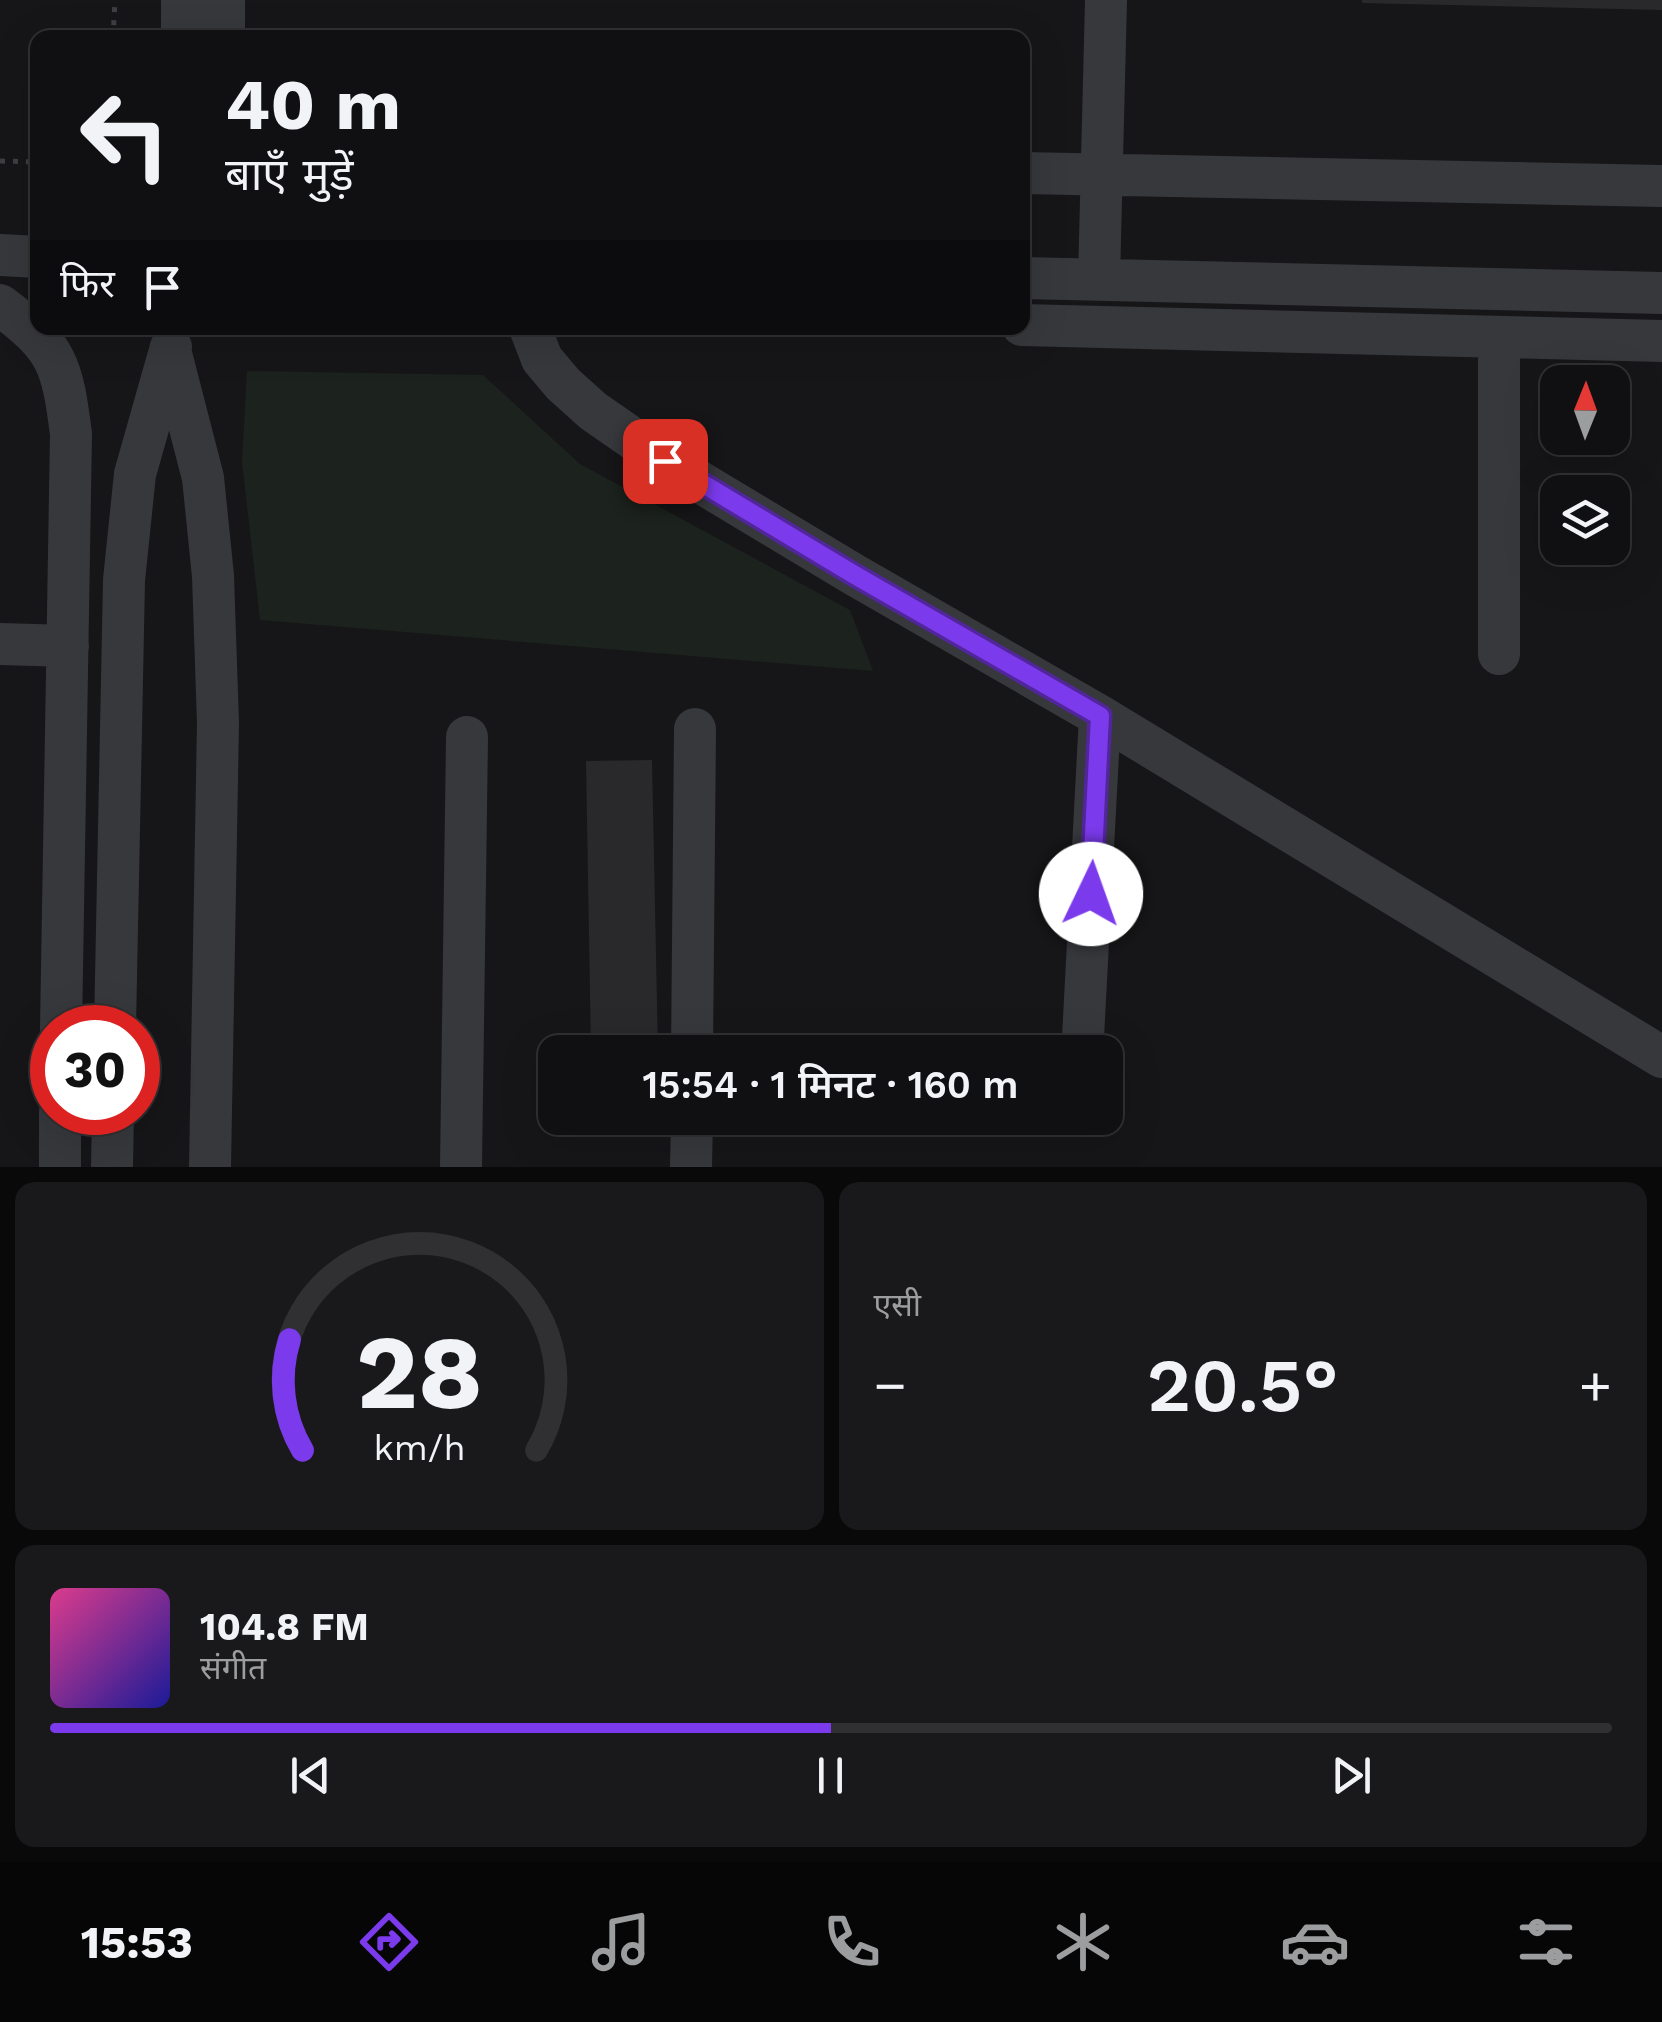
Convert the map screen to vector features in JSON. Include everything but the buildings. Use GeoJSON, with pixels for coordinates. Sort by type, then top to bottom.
{"type":"FeatureCollection","features":[{"type":"Feature","properties":{"kind":"street"},"geometry":{"type":"LineString","coordinates":[[182,0],[182,30]]}},
{"type":"Feature","properties":{"kind":"street"},"geometry":{"type":"LineString","coordinates":[[224,0],[224,30]]}},
{"type":"Feature","properties":{"kind":"street"},"geometry":{"type":"LineString","coordinates":[[1099,279],[1106,0]]}},
{"type":"Feature","properties":{"kind":"street"},"geometry":{"type":"LineString","coordinates":[[1030,172],[1662,186]]}},
{"type":"Feature","properties":{"kind":"street"},"geometry":{"type":"LineString","coordinates":[[0,256],[30,256]]}},
{"type":"Feature","properties":{"kind":"street"},"geometry":{"type":"LineString","coordinates":[[1030,278],[1662,294]]}},
{"type":"Feature","properties":{"kind":"street"},"geometry":{"type":"LineString","coordinates":[[0,304],[30,304]]}},
{"type":"Feature","properties":{"kind":"street"},"geometry":{"type":"LineString","coordinates":[[0,304],[30,326]]}},
{"type":"Feature","properties":{"kind":"street"},"geometry":{"type":"LineString","coordinates":[[1030,325],[1662,341]]}},
{"type":"Feature","properties":{"kind":"street"},"geometry":{"type":"LineString","coordinates":[[39,335],[51,350],[64,382],[71,465],[61,1005]]}},
{"type":"Feature","properties":{"kind":"street"},"geometry":{"type":"LineString","coordinates":[[533,335],[542,359],[563,384],[593,411],[650,451],[1100,716],[1662,1057]]}},
{"type":"Feature","properties":{"kind":"street"},"geometry":{"type":"LineString","coordinates":[[1499,337],[1499,654]]}},
{"type":"Feature","properties":{"kind":"street"},"geometry":{"type":"LineString","coordinates":[[116,1005],[127,535],[134,474],[174,339]]}},
{"type":"Feature","properties":{"kind":"street"},"geometry":{"type":"LineString","coordinates":[[174,339],[203,478],[212,576],[218,723],[210,1167]]}},
{"type":"Feature","properties":{"kind":"street"},"geometry":{"type":"LineString","coordinates":[[0,644],[68,646]]}},
{"type":"Feature","properties":{"kind":"street"},"geometry":{"type":"LineString","coordinates":[[1083,1035],[1100,716]]}},
{"type":"Feature","properties":{"kind":"street"},"geometry":{"type":"LineString","coordinates":[[692,1035],[695,729]]}},
{"type":"Feature","properties":{"kind":"street"},"geometry":{"type":"LineString","coordinates":[[460,1167],[467,736]]}},
{"type":"Feature","properties":{"kind":"street"},"geometry":{"type":"LineString","coordinates":[[60,1135],[60,1167]]}},
{"type":"Feature","properties":{"kind":"street"},"geometry":{"type":"LineString","coordinates":[[112,1167],[113,1135]]}},
{"type":"Feature","properties":{"kind":"street"},"geometry":{"type":"LineString","coordinates":[[691,1167],[692,1135]]}},
{"type":"Feature","properties":{"kind":"path"},"geometry":{"type":"LineString","coordinates":[[114,30],[115,0]]}},
{"type":"Feature","properties":{"kind":"path"},"geometry":{"type":"LineString","coordinates":[[0,161],[30,162]]}},
{"type":"Feature","properties":{"kind":"shaded area"},"geometry":{"type":"Polygon","coordinates":[[[247,371],[483,375],[580,464],[850,610],[873,671],[260,620],[242,462],[247,371]]]}},
{"type":"Feature","properties":{"kind":"route"},"geometry":{"type":"LineString","coordinates":[[665,461],[1100,716],[1091,894]]}}]}
